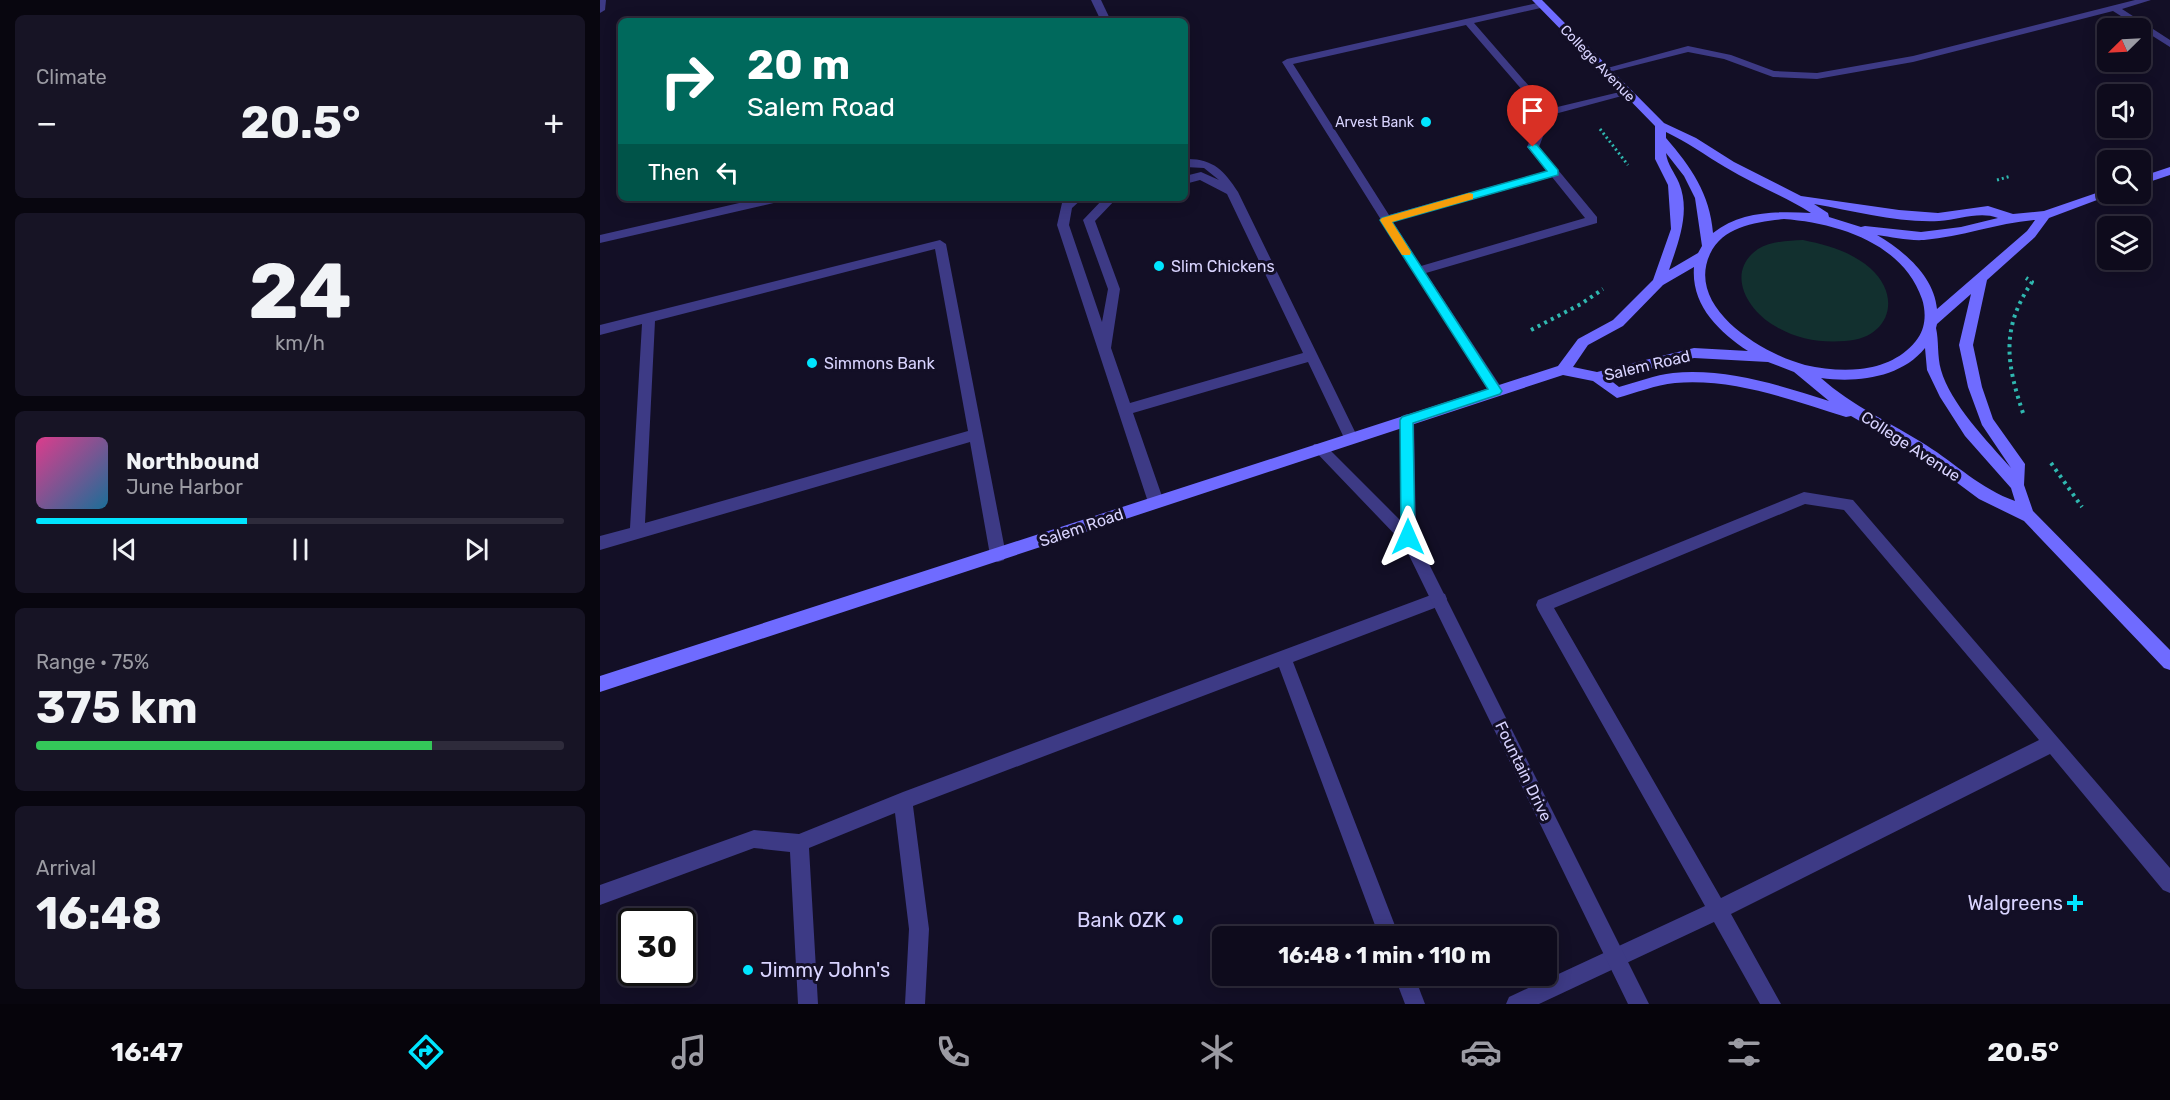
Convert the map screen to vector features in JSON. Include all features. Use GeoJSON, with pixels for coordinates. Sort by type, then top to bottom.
{"type":"FeatureCollection","features":[{"type":"Feature","properties":{"kind":"main road","name":"College Avenue"},"geometry":{"type":"LineString","coordinates":[[1540,3],[1660,125],[1692,140],[1730,165],[1794,197],[1834,222]]}},
{"type":"Feature","properties":{"kind":"main road"},"geometry":{"type":"LineString","coordinates":[[1659,282],[1677,229],[1674,186],[1661,159],[1660,125]]}},
{"type":"Feature","properties":{"kind":"main road"},"geometry":{"type":"LineString","coordinates":[[1660,138],[1693,177],[1701,194],[1707,218],[1706,250],[1699,272],[1701,290],[1710,308],[1744,343],[1768,357],[1800,369],[1850,375],[1893,366],[1910,356],[1923,345],[1931,326],[2031,234],[2045,215]]}},
{"type":"Feature","properties":{"kind":"main road"},"geometry":{"type":"LineString","coordinates":[[2151,177],[2170,171]]}},
{"type":"Feature","properties":{"kind":"main road"},"geometry":{"type":"LineString","coordinates":[[1794,197],[1899,214],[1938,217],[1988,210],[2012,218]]}},
{"type":"Feature","properties":{"kind":"main road"},"geometry":{"type":"LineString","coordinates":[[1856,230],[1921,236],[1961,231],[2012,218],[2045,215],[2097,197]]}},
{"type":"Feature","properties":{"kind":"main road"},"geometry":{"type":"LineString","coordinates":[[1563,370],[1583,342],[1618,323],[1659,282],[1706,250],[1719,234],[1734,225],[1761,217],[1791,215],[1834,222],[1856,230],[1887,247],[1913,270],[1924,286],[1930,304],[1931,326]]}},
{"type":"Feature","properties":{"kind":"main road"},"geometry":{"type":"LineString","coordinates":[[1982,277],[1966,345],[1975,387],[1987,421],[2018,464],[2017,484]]}},
{"type":"Feature","properties":{"kind":"main road","name":"College Avenue"},"geometry":{"type":"LineString","coordinates":[[1931,326],[1934,370],[1945,393],[1970,432],[2017,484],[2026,514]]}},
{"type":"Feature","properties":{"kind":"main road","name":"Salem Road"},"geometry":{"type":"LineString","coordinates":[[600,684],[1563,370],[1597,377],[1694,353],[1768,357]]}},
{"type":"Feature","properties":{"kind":"main road","name":"College Avenue"},"geometry":{"type":"LineString","coordinates":[[1800,369],[1837,400],[1927,452],[1986,496],[2026,514],[2170,662]]}},
{"type":"Feature","properties":{"kind":"main road"},"geometry":{"type":"LineString","coordinates":[[1597,377],[1617,393],[1673,378],[1719,378],[1757,383],[1875,421]]}},
{"type":"Feature","properties":{"kind":"street"},"geometry":{"type":"LineString","coordinates":[[600,10],[601,0]]}},
{"type":"Feature","properties":{"kind":"street"},"geometry":{"type":"LineString","coordinates":[[1105,18],[1097,1],[1110,0]]}},
{"type":"Feature","properties":{"kind":"street"},"geometry":{"type":"LineString","coordinates":[[1605,70],[1688,49],[1727,57],[1773,74],[1817,76],[1913,59],[2144,0]]}},
{"type":"Feature","properties":{"kind":"street"},"geometry":{"type":"LineString","coordinates":[[1496,391],[1287,62],[1468,22],[1540,3]]}},
{"type":"Feature","properties":{"kind":"street"},"geometry":{"type":"LineString","coordinates":[[2116,9],[2170,44]]}},
{"type":"Feature","properties":{"kind":"street"},"geometry":{"type":"LineString","coordinates":[[1468,22],[1547,113]]}},
{"type":"Feature","properties":{"kind":"street"},"geometry":{"type":"LineString","coordinates":[[1547,113],[1628,93]]}},
{"type":"Feature","properties":{"kind":"street"},"geometry":{"type":"LineString","coordinates":[[1418,271],[1593,220],[1533,147],[1547,113]]}},
{"type":"Feature","properties":{"kind":"street"},"geometry":{"type":"LineString","coordinates":[[1188,163],[1198,161],[1218,170],[1232,192],[1352,438]]}},
{"type":"Feature","properties":{"kind":"street"},"geometry":{"type":"LineString","coordinates":[[1386,220],[1554,173]]}},
{"type":"Feature","properties":{"kind":"street"},"geometry":{"type":"LineString","coordinates":[[1188,179],[1201,176],[1232,192]]}},
{"type":"Feature","properties":{"kind":"street"},"geometry":{"type":"LineString","coordinates":[[600,239],[765,201]]}},
{"type":"Feature","properties":{"kind":"street"},"geometry":{"type":"LineString","coordinates":[[1073,201],[1066,206],[1063,225],[1156,502]]}},
{"type":"Feature","properties":{"kind":"street"},"geometry":{"type":"LineString","coordinates":[[1105,349],[1114,289],[1089,220],[1108,201]]}},
{"type":"Feature","properties":{"kind":"street"},"geometry":{"type":"LineString","coordinates":[[600,330],[940,244],[998,555]]}},
{"type":"Feature","properties":{"kind":"street"},"geometry":{"type":"LineString","coordinates":[[637,532],[649,317]]}},
{"type":"Feature","properties":{"kind":"street"},"geometry":{"type":"LineString","coordinates":[[1126,410],[1312,356]]}},
{"type":"Feature","properties":{"kind":"street","name":"Fountain Drive"},"geometry":{"type":"LineString","coordinates":[[1407,420],[1408,537]]}},
{"type":"Feature","properties":{"kind":"street"},"geometry":{"type":"LineString","coordinates":[[600,543],[977,434]]}},
{"type":"Feature","properties":{"kind":"street","name":"Fountain Drive"},"geometry":{"type":"LineString","coordinates":[[1319,448],[1408,537],[1640,1004]]}},
{"type":"Feature","properties":{"kind":"street"},"geometry":{"type":"LineString","coordinates":[[1771,1004],[1544,605],[1804,498],[1848,504],[2170,883]]}},
{"type":"Feature","properties":{"kind":"street"},"geometry":{"type":"LineString","coordinates":[[600,895],[754,839],[799,843],[903,801],[1439,599]]}},
{"type":"Feature","properties":{"kind":"street"},"geometry":{"type":"LineString","coordinates":[[1283,657],[1385,926]]}},
{"type":"Feature","properties":{"kind":"street"},"geometry":{"type":"LineString","coordinates":[[1516,1004],[1718,910],[2053,743]]}},
{"type":"Feature","properties":{"kind":"street"},"geometry":{"type":"LineString","coordinates":[[903,801],[919,929],[915,1004]]}},
{"type":"Feature","properties":{"kind":"street"},"geometry":{"type":"LineString","coordinates":[[799,843],[808,1004]]}},
{"type":"Feature","properties":{"kind":"street"},"geometry":{"type":"LineString","coordinates":[[1408,986],[1415,1004]]}},
{"type":"Feature","properties":{"kind":"path"},"geometry":{"type":"LineString","coordinates":[[2024,277],[2032,282],[2011,317],[2007,347],[2013,386],[2024,415]]}},
{"type":"Feature","properties":{"kind":"path"},"geometry":{"type":"LineString","coordinates":[[2049,460],[2082,507]]}},
{"type":"Feature","properties":{"kind":"green space"},"geometry":{"type":"Polygon","coordinates":[[[1803,240],[1846,253],[1870,268],[1880,279],[1886,291],[1888,303],[1881,325],[1872,333],[1845,341],[1808,339],[1775,326],[1765,319],[1749,301],[1741,279],[1748,258],[1768,244],[1803,240]]]}},
{"type":"Feature","properties":{"kind":"slow traffic"},"geometry":{"type":"LineString","coordinates":[[1406,252],[1386,220],[1469,197]]}},
{"type":"Feature","properties":{"kind":"place","name":"Arvest Bank"},"geometry":{"type":"Point","coordinates":[1426,122]}},
{"type":"Feature","properties":{"kind":"place","name":"Slim Chickens"},"geometry":{"type":"Point","coordinates":[1159,266]}},
{"type":"Feature","properties":{"kind":"place","name":"Simmons Bank"},"geometry":{"type":"Point","coordinates":[812,363]}},
{"type":"Feature","properties":{"kind":"place","name":"Walgreens"},"geometry":{"type":"Point","coordinates":[2075,903]}},
{"type":"Feature","properties":{"kind":"place","name":"Bank OZK"},"geometry":{"type":"Point","coordinates":[1178,920]}},
{"type":"Feature","properties":{"kind":"place","name":"Jimmy John's"},"geometry":{"type":"Point","coordinates":[748,970]}},
{"type":"Feature","properties":{"kind":"route"},"geometry":{"type":"LineString","coordinates":[[1408,537],[1407,420],[1496,391],[1386,220],[1554,173],[1533,147]]}}]}
